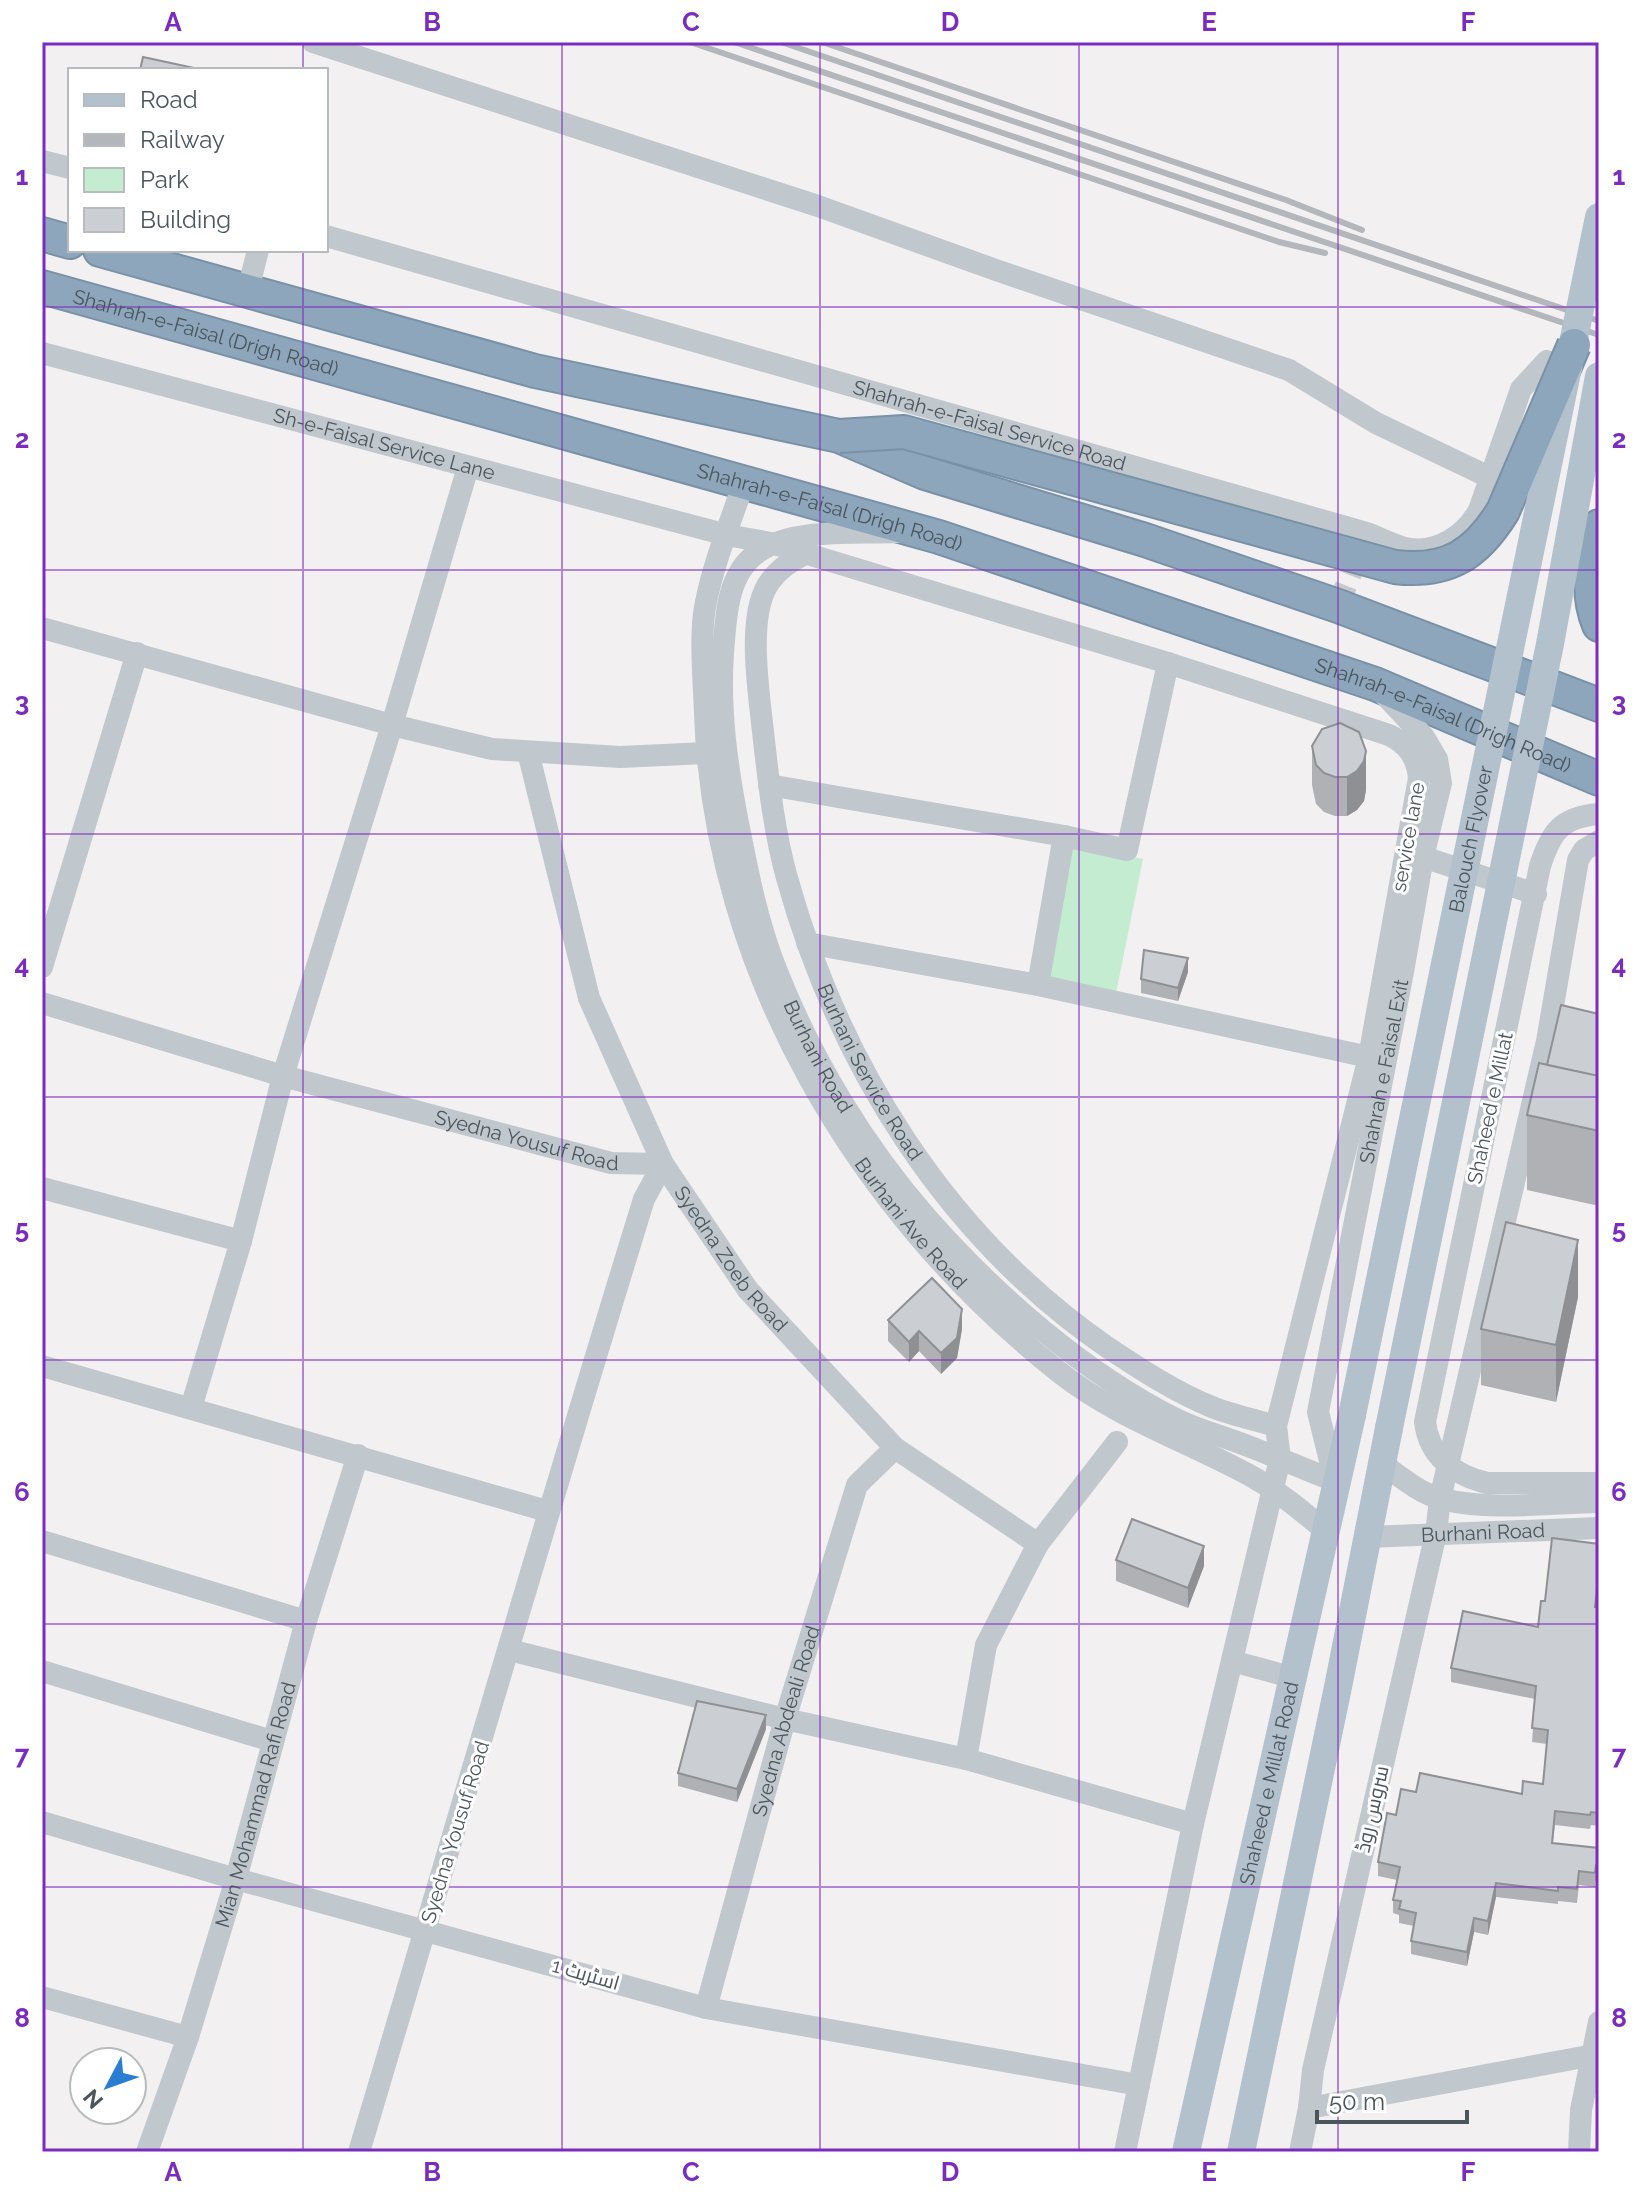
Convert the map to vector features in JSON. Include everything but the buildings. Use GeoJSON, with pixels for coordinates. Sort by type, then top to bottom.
{"type":"FeatureCollection","features":[{"type":"Feature","properties":{"kind":"highway"},"geometry":{"type":"LineString","coordinates":[[42,234],[68,241]]}},
{"type":"Feature","properties":{"kind":"highway"},"geometry":{"type":"LineString","coordinates":[[107,252],[535,371],[839,436],[925,473],[1145,540],[1338,606],[1599,705]]}},
{"type":"Feature","properties":{"kind":"highway","name":"Shahrah-e-Faisal (Drigh Road)"},"geometry":{"type":"LineString","coordinates":[[42,287],[939,537],[1375,684],[1599,779]]}},
{"type":"Feature","properties":{"kind":"highway"},"geometry":{"type":"LineString","coordinates":[[839,436],[904,432],[1395,567],[1416,569],[1442,566],[1461,558],[1492,529],[1503,511],[1561,353]]}},
{"type":"Feature","properties":{"kind":"highway"},"geometry":{"type":"LineString","coordinates":[[1599,526],[1590,580],[1591,598],[1599,625]]}},
{"type":"Feature","properties":{"kind":"main road","name":"Balouch Flyover"},"geometry":{"type":"LineString","coordinates":[[1352,1415],[1561,353],[1599,217]]}},
{"type":"Feature","properties":{"kind":"main road","name":"Balouch Flyover"},"geometry":{"type":"LineString","coordinates":[[1367,1537],[1596,411]]}},
{"type":"Feature","properties":{"kind":"main road","name":"Shaheed e Millat Road"},"geometry":{"type":"LineString","coordinates":[[1186,2152],[1352,1415]]}},
{"type":"Feature","properties":{"kind":"main road"},"geometry":{"type":"LineString","coordinates":[[1241,2152],[1367,1537]]}},
{"type":"Feature","properties":{"kind":"main road"},"geometry":{"type":"LineString","coordinates":[[1224,2152],[1270,1848],[1303,1694],[1296,1670]]}},
{"type":"Feature","properties":{"kind":"main road"},"geometry":{"type":"LineString","coordinates":[[1200,2152],[1240,2031],[1325,1704],[1338,1687]]}},
{"type":"Feature","properties":{"kind":"street"},"geometry":{"type":"LineString","coordinates":[[313,42],[818,206],[1289,370],[1376,423],[1489,477]]}},
{"type":"Feature","properties":{"kind":"street"},"geometry":{"type":"LineString","coordinates":[[42,161],[68,168]]}},
{"type":"Feature","properties":{"kind":"street","name":"Shahrah-e-Faisal Service Road"},"geometry":{"type":"LineString","coordinates":[[328,237],[1367,533],[1410,549],[1439,545],[1472,523],[1521,389],[1561,353]]}},
{"type":"Feature","properties":{"kind":"street"},"geometry":{"type":"LineString","coordinates":[[248,290],[258,252]]}},
{"type":"Feature","properties":{"kind":"street","name":"Sh-e-Faisal Service Lane"},"geometry":{"type":"LineString","coordinates":[[42,353],[727,535],[771,543]]}},
{"type":"Feature","properties":{"kind":"street"},"geometry":{"type":"LineString","coordinates":[[191,1408],[241,1241],[283,1076],[468,467]]}},
{"type":"Feature","properties":{"kind":"street"},"geometry":{"type":"LineString","coordinates":[[42,628],[392,725],[492,749],[620,757],[706,753],[705,603],[744,482]]}},
{"type":"Feature","properties":{"kind":"street"},"geometry":{"type":"LineString","coordinates":[[771,543],[794,537],[914,531]]}},
{"type":"Feature","properties":{"kind":"street","name":"service lane"},"geometry":{"type":"LineString","coordinates":[[771,543],[1168,663],[1389,735],[1408,748],[1416,759],[1419,778],[1369,1057],[1276,1426],[1280,1459],[1193,1824],[1125,2152]]}},
{"type":"Feature","properties":{"kind":"street","name":"Burhani Road"},"geometry":{"type":"LineString","coordinates":[[771,543],[746,563],[737,577],[727,606],[722,667],[724,746],[750,886],[772,958],[788,998],[826,1073],[871,1145],[928,1219],[1034,1322],[1109,1379],[1180,1421],[1335,1481]]}},
{"type":"Feature","properties":{"kind":"street","name":"Burhani Service Road"},"geometry":{"type":"LineString","coordinates":[[803,555],[786,564],[776,574],[767,586],[760,609],[757,636],[759,682],[769,785],[787,876],[807,943],[854,1056],[880,1104],[909,1148],[992,1249],[1051,1304],[1131,1363],[1212,1407],[1276,1426]]}},
{"type":"Feature","properties":{"kind":"street"},"geometry":{"type":"LineString","coordinates":[[42,967],[137,653]]}},
{"type":"Feature","properties":{"kind":"street"},"geometry":{"type":"LineString","coordinates":[[769,785],[1064,836],[1127,850],[1168,663]]}},
{"type":"Feature","properties":{"kind":"street","name":"Shahrah e Faisal Exit"},"geometry":{"type":"LineString","coordinates":[[1335,1481],[1318,1412],[1423,857],[1441,783],[1437,759],[1424,737],[1375,684]]}},
{"type":"Feature","properties":{"kind":"street","name":"Syedna Zoeb Road"},"geometry":{"type":"LineString","coordinates":[[528,752],[589,998],[663,1164],[748,1290],[895,1448],[1038,1544]]}},
{"type":"Feature","properties":{"kind":"street","name":"Burhani Ave Road"},"geometry":{"type":"LineString","coordinates":[[706,753],[732,886],[762,980],[811,1081],[841,1131],[914,1233],[959,1282],[1062,1375],[1132,1420],[1271,1488],[1326,1531]]}},
{"type":"Feature","properties":{"kind":"street","name":"Shaheed e Millat"},"geometry":{"type":"LineString","coordinates":[[1448,1467],[1426,1436],[1426,1408],[1540,866],[1549,840],[1561,826],[1579,816],[1599,814]]}},
{"type":"Feature","properties":{"kind":"street"},"geometry":{"type":"LineString","coordinates":[[1038,985],[1064,836]]}},
{"type":"Feature","properties":{"kind":"street"},"geometry":{"type":"LineString","coordinates":[[1599,841],[1584,850],[1578,860],[1547,1041],[1448,1467],[1487,1483],[1599,1483]]}},
{"type":"Feature","properties":{"kind":"street"},"geometry":{"type":"LineString","coordinates":[[1423,857],[1536,894]]}},
{"type":"Feature","properties":{"kind":"street"},"geometry":{"type":"LineString","coordinates":[[807,943],[1038,985],[1369,1057]]}},
{"type":"Feature","properties":{"kind":"street","name":"Syedna Yousuf Road"},"geometry":{"type":"LineString","coordinates":[[42,1003],[283,1076],[611,1163],[663,1164],[644,1199],[547,1511],[509,1650],[359,2152]]}},
{"type":"Feature","properties":{"kind":"street"},"geometry":{"type":"LineString","coordinates":[[42,1188],[241,1241]]}},
{"type":"Feature","properties":{"kind":"street"},"geometry":{"type":"LineString","coordinates":[[42,1366],[547,1511]]}},
{"type":"Feature","properties":{"kind":"street"},"geometry":{"type":"LineString","coordinates":[[966,1759],[986,1645],[1038,1544],[1117,1442]]}},
{"type":"Feature","properties":{"kind":"street","name":"Syedna Abdeali Road"},"geometry":{"type":"LineString","coordinates":[[706,2008],[785,1719],[857,1485],[895,1448]]}},
{"type":"Feature","properties":{"kind":"street","name":"Mian Mohammad Rafi Road"},"geometry":{"type":"LineString","coordinates":[[147,2152],[188,2037],[236,1879],[306,1621],[358,1455]]}},
{"type":"Feature","properties":{"kind":"street","name":"Burhani Road"},"geometry":{"type":"LineString","coordinates":[[1382,1464],[1440,1499],[1482,1504],[1599,1502]]}},
{"type":"Feature","properties":{"kind":"street","name":"سروس روڈ"},"geometry":{"type":"LineString","coordinates":[[1300,2152],[1313,2070],[1436,1533],[1448,1467]]}},
{"type":"Feature","properties":{"kind":"street","name":"Burhani Road"},"geometry":{"type":"LineString","coordinates":[[1367,1537],[1599,1528]]}},
{"type":"Feature","properties":{"kind":"street"},"geometry":{"type":"LineString","coordinates":[[42,1541],[306,1621]]}},
{"type":"Feature","properties":{"kind":"street"},"geometry":{"type":"LineString","coordinates":[[509,1650],[785,1719],[966,1759],[1193,1824]]}},
{"type":"Feature","properties":{"kind":"street"},"geometry":{"type":"LineString","coordinates":[[1232,1661],[1296,1670]]}},
{"type":"Feature","properties":{"kind":"street"},"geometry":{"type":"LineString","coordinates":[[42,1671],[272,1741]]}},
{"type":"Feature","properties":{"kind":"street","name":"اسٹریٹ 1"},"geometry":{"type":"LineString","coordinates":[[42,1822],[236,1879],[706,2008],[1139,2085]]}},
{"type":"Feature","properties":{"kind":"street"},"geometry":{"type":"LineString","coordinates":[[42,1997],[188,2037]]}},
{"type":"Feature","properties":{"kind":"street"},"geometry":{"type":"LineString","coordinates":[[1579,2152],[1581,2110],[1595,2056],[1599,2022]]}},
{"type":"Feature","properties":{"kind":"street"},"geometry":{"type":"LineString","coordinates":[[1309,2108],[1595,2056]]}},
{"type":"Feature","properties":{"kind":"green space"},"geometry":{"type":"Polygon","coordinates":[[[1073,845],[1143,859],[1116,993],[1046,978],[1073,845]]]}},
{"type":"Feature","properties":{"kind":"tunnel"},"geometry":{"type":"LineString","coordinates":[[1338,606],[1362,545]]}},
{"type":"Feature","properties":{"kind":"railway"},"geometry":{"type":"LineString","coordinates":[[690,42],[1279,242],[1325,253]]}},
{"type":"Feature","properties":{"kind":"railway"},"geometry":{"type":"LineString","coordinates":[[734,42],[1599,335]]}},
{"type":"Feature","properties":{"kind":"railway"},"geometry":{"type":"LineString","coordinates":[[781,42],[1599,321]]}},
{"type":"Feature","properties":{"kind":"railway"},"geometry":{"type":"LineString","coordinates":[[822,42],[1286,200],[1362,230]]}}]}
